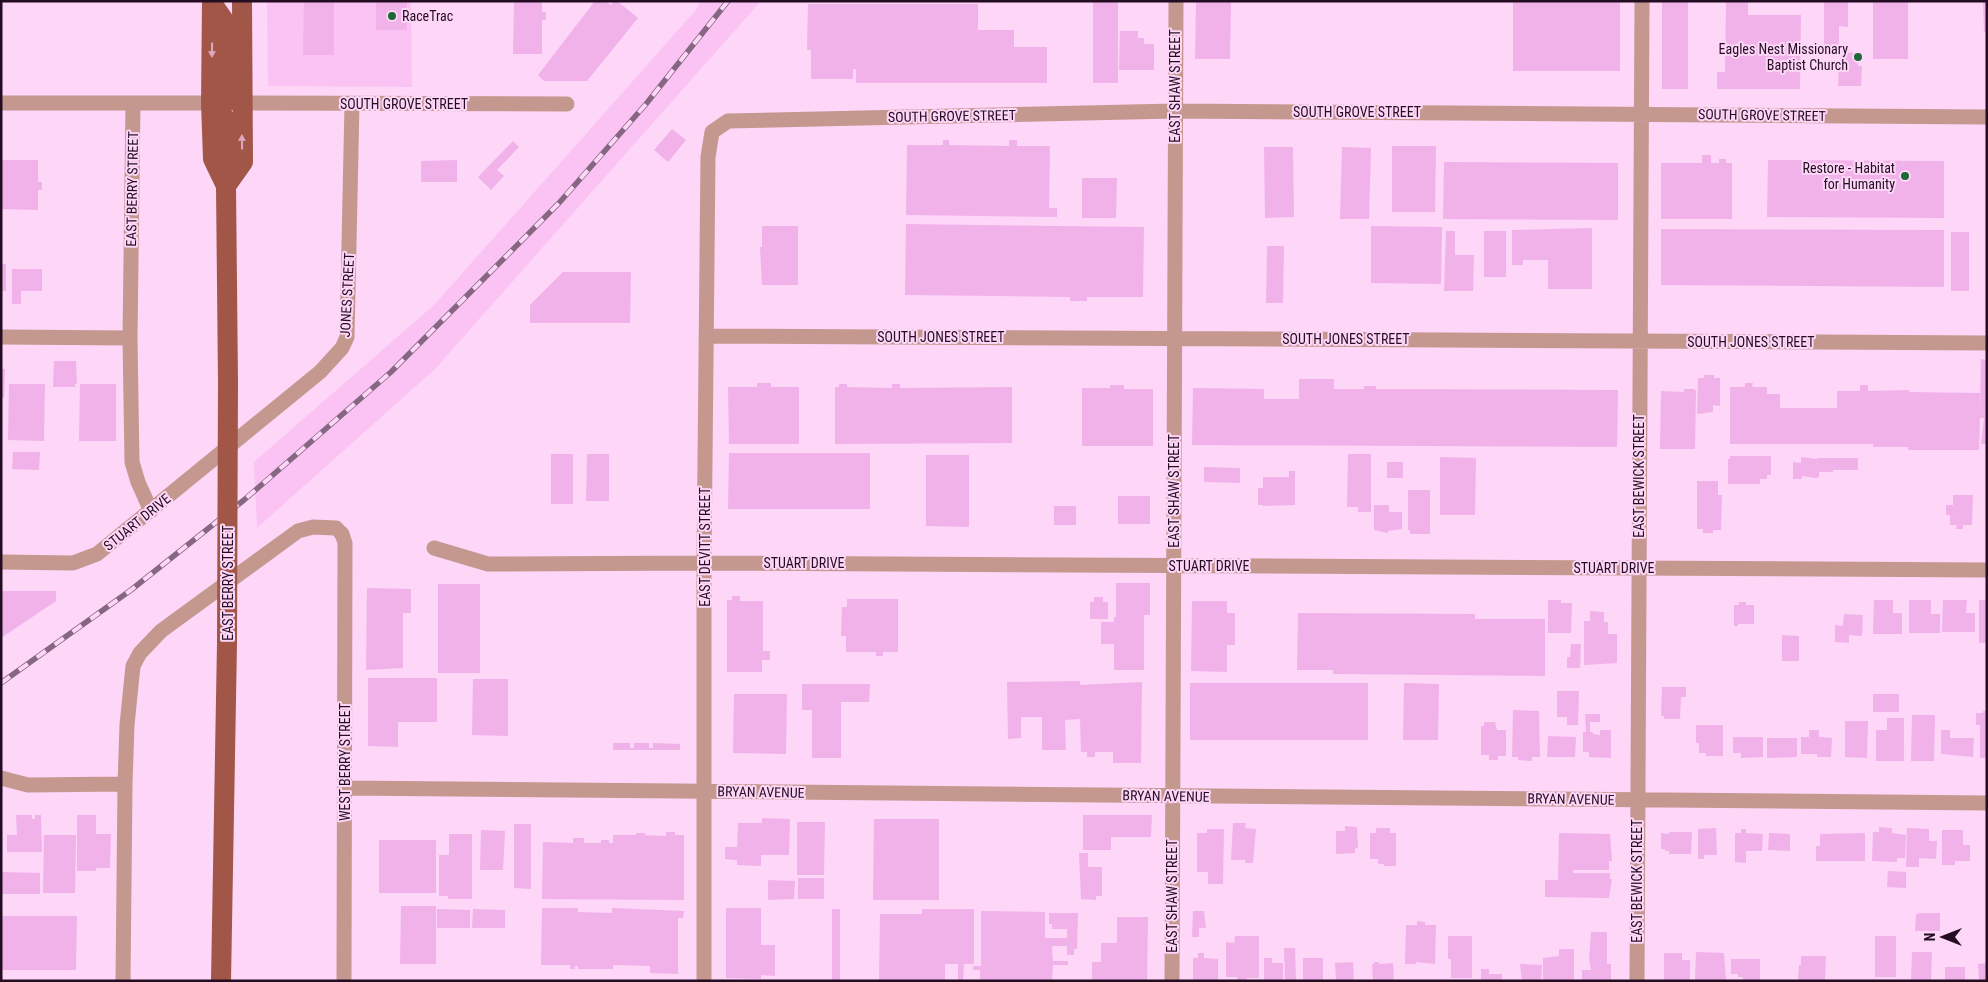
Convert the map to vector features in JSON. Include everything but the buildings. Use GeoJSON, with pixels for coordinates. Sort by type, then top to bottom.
{"type":"FeatureCollection","features":[{"type":"Feature","properties":{"kind":"main road"},"geometry":{"type":"LineString","coordinates":[[228,184],[242,162],[242,1]]}},
{"type":"Feature","properties":{"kind":"main road"},"geometry":{"type":"LineString","coordinates":[[212,3],[223,19],[226,28],[226,88],[228,95],[232,101],[242,103]]}},
{"type":"Feature","properties":{"kind":"main road","name":"EAST BERRY STREET"},"geometry":{"type":"LineString","coordinates":[[212,3],[211,103],[213,160],[228,184],[227,643],[221,981]]}},
{"type":"Feature","properties":{"kind":"street","name":"EAST SHAW STREET"},"geometry":{"type":"LineString","coordinates":[[1172,981],[1176,1]]}},
{"type":"Feature","properties":{"kind":"street","name":"EAST BEWICK STREET"},"geometry":{"type":"LineString","coordinates":[[1637,981],[1642,1]]}},
{"type":"Feature","properties":{"kind":"street"},"geometry":{"type":"LineString","coordinates":[[1,103],[211,103]]}},
{"type":"Feature","properties":{"kind":"street","name":"EAST BERRY STREET"},"geometry":{"type":"LineString","coordinates":[[133,103],[130,338],[132,462],[138,482],[151,511]]}},
{"type":"Feature","properties":{"kind":"street","name":"SOUTH GROVE STREET"},"geometry":{"type":"LineString","coordinates":[[242,103],[567,104]]}},
{"type":"Feature","properties":{"kind":"street","name":"JONES STREET"},"geometry":{"type":"LineString","coordinates":[[252,428],[320,372],[342,348],[347,337],[352,104]]}},
{"type":"Feature","properties":{"kind":"street","name":"SOUTH GROVE STREET"},"geometry":{"type":"LineString","coordinates":[[728,122],[1175,111],[1987,117]]}},
{"type":"Feature","properties":{"kind":"street","name":"EAST DEVITT STREET"},"geometry":{"type":"LineString","coordinates":[[704,981],[704,563],[708,157],[712,132],[728,122]]}},
{"type":"Feature","properties":{"kind":"street","name":"SOUTH JONES STREET"},"geometry":{"type":"LineString","coordinates":[[706,336],[1987,343]]}},
{"type":"Feature","properties":{"kind":"street"},"geometry":{"type":"LineString","coordinates":[[1,337],[130,338]]}},
{"type":"Feature","properties":{"kind":"street","name":"STUART DRIVE"},"geometry":{"type":"LineString","coordinates":[[1,562],[74,564],[97,554],[252,428]]}},
{"type":"Feature","properties":{"kind":"street","name":"WEST BERRY STREET"},"geometry":{"type":"LineString","coordinates":[[125,784],[126,747],[133,666],[140,653],[161,631],[298,531],[313,526],[336,528],[342,534],[345,543],[344,981]]}},
{"type":"Feature","properties":{"kind":"street","name":"STUART DRIVE"},"geometry":{"type":"LineString","coordinates":[[434,548],[488,564],[704,563],[1987,570]]}},
{"type":"Feature","properties":{"kind":"street"},"geometry":{"type":"LineString","coordinates":[[1,778],[28,785],[125,784],[123,981]]}},
{"type":"Feature","properties":{"kind":"street","name":"BRYAN AVENUE"},"geometry":{"type":"LineString","coordinates":[[345,788],[1987,803]]}},
{"type":"Feature","properties":{"kind":"shaded area"},"geometry":{"type":"Polygon","coordinates":[[[267,1],[411,1],[412,87],[268,86],[267,1]]]}},
{"type":"Feature","properties":{"kind":"shaded area"},"geometry":{"type":"Polygon","coordinates":[[[701,1],[761,1],[435,369],[257,528],[254,462],[434,305],[695,11],[701,1]]]}},
{"type":"Feature","properties":{"kind":"railway"},"geometry":{"type":"LineString","coordinates":[[1,683],[131,590],[244,500],[391,372],[559,203],[646,104],[728,1]]}},
{"type":"Feature","properties":{"kind":"place","name":"RaceTrac"},"geometry":{"type":"Point","coordinates":[392,16]}},
{"type":"Feature","properties":{"kind":"place","name":"Eagles Nest Missionary Baptist Church"},"geometry":{"type":"Point","coordinates":[1858,57]}},
{"type":"Feature","properties":{"kind":"place","name":"Restore - Habitat for Humanity"},"geometry":{"type":"Point","coordinates":[1905,176]}}]}
